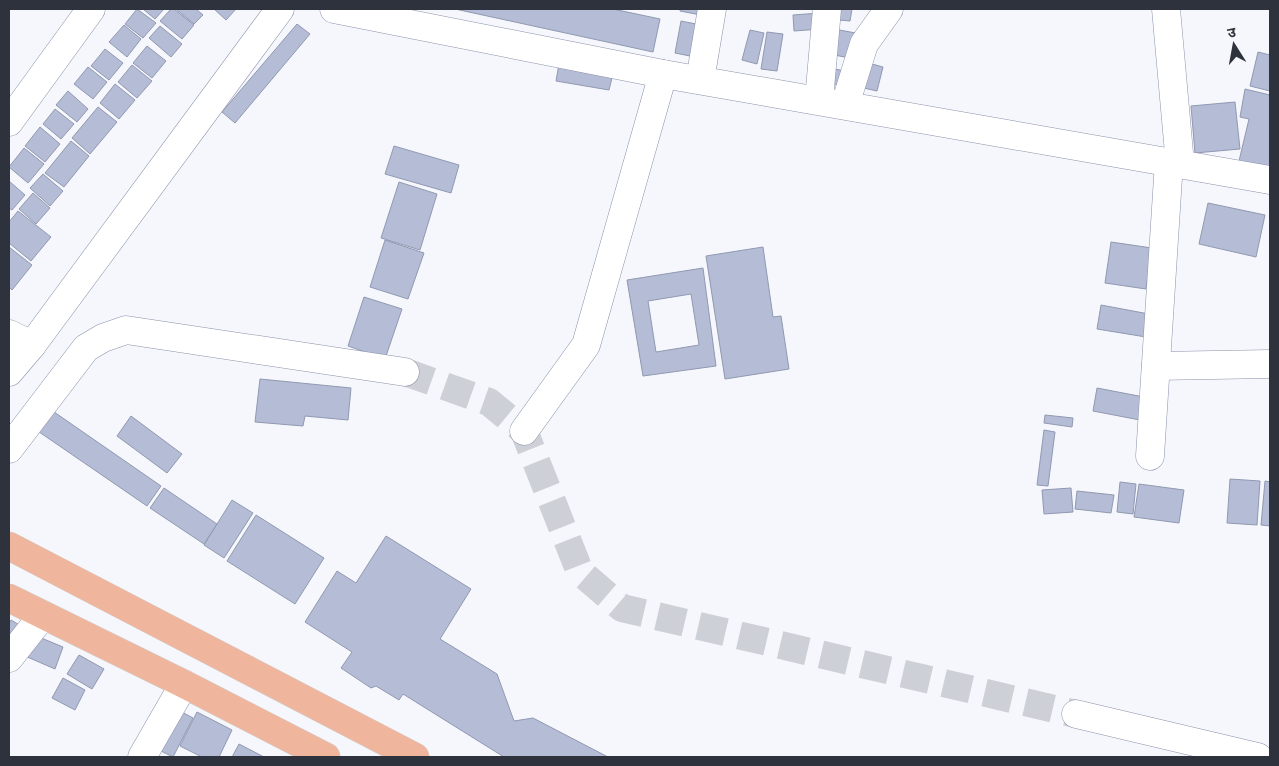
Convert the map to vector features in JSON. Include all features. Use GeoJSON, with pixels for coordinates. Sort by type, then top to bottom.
{"type":"FeatureCollection","features":[{"type":"Feature","properties":{"kind":"main road"},"geometry":{"type":"LineString","coordinates":[[9,546],[415,757]]}},
{"type":"Feature","properties":{"kind":"main road"},"geometry":{"type":"LineString","coordinates":[[9,598],[184,684],[326,757]]}},
{"type":"Feature","properties":{"kind":"street"},"geometry":{"type":"LineString","coordinates":[[9,122],[91,9]]}},
{"type":"Feature","properties":{"kind":"street"},"geometry":{"type":"LineString","coordinates":[[9,372],[20,339],[280,9]]}},
{"type":"Feature","properties":{"kind":"street"},"geometry":{"type":"LineString","coordinates":[[334,9],[664,74],[1270,180]]}},
{"type":"Feature","properties":{"kind":"street"},"geometry":{"type":"LineString","coordinates":[[700,80],[712,9]]}},
{"type":"Feature","properties":{"kind":"street"},"geometry":{"type":"LineString","coordinates":[[827,9],[832,103]]}},
{"type":"Feature","properties":{"kind":"street"},"geometry":{"type":"LineString","coordinates":[[832,103],[864,44],[889,9]]}},
{"type":"Feature","properties":{"kind":"street"},"geometry":{"type":"LineString","coordinates":[[1150,456],[1156,366],[1175,163],[1166,9]]}},
{"type":"Feature","properties":{"kind":"street"},"geometry":{"type":"LineString","coordinates":[[524,431],[586,345],[664,74]]}},
{"type":"Feature","properties":{"kind":"street"},"geometry":{"type":"LineString","coordinates":[[9,449],[86,348],[103,338],[126,330],[405,372]]}},
{"type":"Feature","properties":{"kind":"street"},"geometry":{"type":"LineString","coordinates":[[1156,366],[1270,364]]}},
{"type":"Feature","properties":{"kind":"street"},"geometry":{"type":"LineString","coordinates":[[9,658],[43,615]]}},
{"type":"Feature","properties":{"kind":"street"},"geometry":{"type":"LineString","coordinates":[[142,757],[184,684]]}},
{"type":"Feature","properties":{"kind":"street"},"geometry":{"type":"LineString","coordinates":[[1076,714],[1258,757]]}},
{"type":"Feature","properties":{"kind":"building"},"geometry":{"type":"Polygon","coordinates":[[[137,9],[156,23],[143,38],[125,24],[137,9]]]}},
{"type":"Feature","properties":{"kind":"building"},"geometry":{"type":"Polygon","coordinates":[[[143,9],[164,9],[155,19],[143,9]]]}},
{"type":"Feature","properties":{"kind":"building"},"geometry":{"type":"Polygon","coordinates":[[[171,9],[174,9],[194,25],[182,39],[160,21],[171,9]]]}},
{"type":"Feature","properties":{"kind":"building"},"geometry":{"type":"Polygon","coordinates":[[[176,9],[196,9],[203,15],[194,24],[176,9]]]}},
{"type":"Feature","properties":{"kind":"building"},"geometry":{"type":"Polygon","coordinates":[[[214,9],[236,9],[226,20],[214,9]]]}},
{"type":"Feature","properties":{"kind":"building"},"geometry":{"type":"Polygon","coordinates":[[[455,9],[613,9],[660,19],[653,52],[455,9]]]}},
{"type":"Feature","properties":{"kind":"building"},"geometry":{"type":"Polygon","coordinates":[[[680,9],[708,9],[706,16],[680,11],[680,9]]]}},
{"type":"Feature","properties":{"kind":"building"},"geometry":{"type":"Polygon","coordinates":[[[830,9],[852,9],[850,21],[828,19],[830,9]]]}},
{"type":"Feature","properties":{"kind":"building"},"geometry":{"type":"Polygon","coordinates":[[[820,13],[821,29],[794,31],[793,15],[820,13]]]}},
{"type":"Feature","properties":{"kind":"building"},"geometry":{"type":"Polygon","coordinates":[[[681,21],[701,25],[695,57],[675,53],[681,21]]]}},
{"type":"Feature","properties":{"kind":"building"},"geometry":{"type":"Polygon","coordinates":[[[297,24],[310,34],[235,123],[222,112],[297,24]]]}},
{"type":"Feature","properties":{"kind":"building"},"geometry":{"type":"Polygon","coordinates":[[[124,25],[141,39],[127,57],[109,42],[124,25]]]}},
{"type":"Feature","properties":{"kind":"building"},"geometry":{"type":"Polygon","coordinates":[[[160,26],[182,44],[171,57],[149,38],[160,26]]]}},
{"type":"Feature","properties":{"kind":"building"},"geometry":{"type":"Polygon","coordinates":[[[834,29],[861,34],[855,59],[829,54],[834,29]]]}},
{"type":"Feature","properties":{"kind":"building"},"geometry":{"type":"Polygon","coordinates":[[[750,30],[764,33],[757,64],[742,60],[750,30]]]}},
{"type":"Feature","properties":{"kind":"building"},"geometry":{"type":"Polygon","coordinates":[[[767,32],[783,34],[777,71],[761,69],[767,32]]]}},
{"type":"Feature","properties":{"kind":"building"},"geometry":{"type":"Polygon","coordinates":[[[147,46],[166,61],[152,78],[133,63],[147,46]]]}},
{"type":"Feature","properties":{"kind":"building"},"geometry":{"type":"Polygon","coordinates":[[[105,49],[123,63],[109,80],[91,66],[105,49]]]}},
{"type":"Feature","properties":{"kind":"building"},"geometry":{"type":"Polygon","coordinates":[[[1258,52],[1270,55],[1270,91],[1250,86],[1258,52]]]}},
{"type":"Feature","properties":{"kind":"building"},"geometry":{"type":"Polygon","coordinates":[[[861,61],[883,67],[877,91],[855,86],[861,61]]]}},
{"type":"Feature","properties":{"kind":"building"},"geometry":{"type":"Polygon","coordinates":[[[559,64],[613,74],[609,90],[556,81],[559,64]]]}},
{"type":"Feature","properties":{"kind":"building"},"geometry":{"type":"Polygon","coordinates":[[[132,65],[152,81],[137,98],[118,82],[132,65]]]}},
{"type":"Feature","properties":{"kind":"building"},"geometry":{"type":"Polygon","coordinates":[[[88,67],[107,82],[93,99],[74,84],[88,67]]]}},
{"type":"Feature","properties":{"kind":"building"},"geometry":{"type":"Polygon","coordinates":[[[830,68],[850,72],[847,87],[827,83],[830,68]]]}},
{"type":"Feature","properties":{"kind":"building"},"geometry":{"type":"Polygon","coordinates":[[[115,84],[135,100],[119,119],[100,103],[115,84]]]}},
{"type":"Feature","properties":{"kind":"building"},"geometry":{"type":"Polygon","coordinates":[[[1245,89],[1270,95],[1270,168],[1239,161],[1249,119],[1240,117],[1245,89]]]}},
{"type":"Feature","properties":{"kind":"building"},"geometry":{"type":"Polygon","coordinates":[[[68,91],[88,109],[77,122],[56,105],[68,91]]]}},
{"type":"Feature","properties":{"kind":"building"},"geometry":{"type":"Polygon","coordinates":[[[1235,102],[1240,149],[1195,153],[1191,106],[1235,102]]]}},
{"type":"Feature","properties":{"kind":"building"},"geometry":{"type":"Polygon","coordinates":[[[98,107],[117,122],[90,154],[72,138],[98,107]]]}},
{"type":"Feature","properties":{"kind":"building"},"geometry":{"type":"Polygon","coordinates":[[[55,109],[74,124],[61,139],[43,124],[55,109]]]}},
{"type":"Feature","properties":{"kind":"building"},"geometry":{"type":"Polygon","coordinates":[[[40,127],[60,144],[45,162],[25,146],[40,127]]]}},
{"type":"Feature","properties":{"kind":"building"},"geometry":{"type":"Polygon","coordinates":[[[71,141],[89,156],[64,187],[45,173],[71,141]]]}},
{"type":"Feature","properties":{"kind":"building"},"geometry":{"type":"Polygon","coordinates":[[[394,146],[459,165],[451,193],[385,174],[394,146]]]}},
{"type":"Feature","properties":{"kind":"building"},"geometry":{"type":"Polygon","coordinates":[[[24,148],[44,164],[28,183],[9,167],[24,148]]]}},
{"type":"Feature","properties":{"kind":"building"},"geometry":{"type":"Polygon","coordinates":[[[43,174],[63,191],[50,206],[30,188],[43,174]]]}},
{"type":"Feature","properties":{"kind":"building"},"geometry":{"type":"Polygon","coordinates":[[[9,181],[25,195],[12,210],[9,208],[9,181]]]}},
{"type":"Feature","properties":{"kind":"building"},"geometry":{"type":"Polygon","coordinates":[[[399,182],[437,194],[420,250],[381,238],[399,182]]]}},
{"type":"Feature","properties":{"kind":"building"},"geometry":{"type":"Polygon","coordinates":[[[33,193],[50,208],[36,224],[19,209],[33,193]]]}},
{"type":"Feature","properties":{"kind":"building"},"geometry":{"type":"Polygon","coordinates":[[[1208,203],[1265,215],[1256,257],[1199,244],[1208,203]]]}},
{"type":"Feature","properties":{"kind":"building"},"geometry":{"type":"Polygon","coordinates":[[[18,211],[51,237],[31,261],[9,243],[9,222],[18,211]]]}},
{"type":"Feature","properties":{"kind":"building"},"geometry":{"type":"Polygon","coordinates":[[[385,240],[424,253],[408,299],[370,287],[385,240]]]}},
{"type":"Feature","properties":{"kind":"building"},"geometry":{"type":"Polygon","coordinates":[[[1111,242],[1152,248],[1146,289],[1105,283],[1111,242]]]}},
{"type":"Feature","properties":{"kind":"building"},"geometry":{"type":"Polygon","coordinates":[[[9,247],[32,265],[12,290],[9,287],[9,247]]]}},
{"type":"Feature","properties":{"kind":"building"},"geometry":{"type":"Polygon","coordinates":[[[763,247],[773,317],[781,316],[789,369],[725,379],[706,256],[763,247]]]}},
{"type":"Feature","properties":{"kind":"building"},"geometry":{"type":"Polygon","coordinates":[[[703,268],[716,366],[643,376],[627,280],[703,268]],[[691,294],[648,301],[656,352],[699,345],[691,294]]]}},
{"type":"Feature","properties":{"kind":"building"},"geometry":{"type":"Polygon","coordinates":[[[364,297],[402,309],[385,359],[348,346],[364,297]]]}},
{"type":"Feature","properties":{"kind":"building"},"geometry":{"type":"Polygon","coordinates":[[[1101,305],[1149,314],[1146,337],[1097,329],[1101,305]]]}},
{"type":"Feature","properties":{"kind":"building"},"geometry":{"type":"Polygon","coordinates":[[[260,379],[351,388],[348,420],[305,416],[303,426],[255,422],[260,379]]]}},
{"type":"Feature","properties":{"kind":"building"},"geometry":{"type":"Polygon","coordinates":[[[1097,388],[1144,397],[1140,420],[1093,411],[1097,388]]]}},
{"type":"Feature","properties":{"kind":"building"},"geometry":{"type":"Polygon","coordinates":[[[44,405],[161,486],[147,506],[29,425],[44,405]]]}},
{"type":"Feature","properties":{"kind":"building"},"geometry":{"type":"Polygon","coordinates":[[[1045,415],[1073,418],[1072,427],[1044,423],[1045,415]]]}},
{"type":"Feature","properties":{"kind":"building"},"geometry":{"type":"Polygon","coordinates":[[[131,416],[182,454],[167,473],[117,436],[131,416]]]}},
{"type":"Feature","properties":{"kind":"building"},"geometry":{"type":"Polygon","coordinates":[[[1044,430],[1055,432],[1048,486],[1037,485],[1044,430]]]}},
{"type":"Feature","properties":{"kind":"building"},"geometry":{"type":"Polygon","coordinates":[[[1230,479],[1260,481],[1257,525],[1227,523],[1230,479]]]}},
{"type":"Feature","properties":{"kind":"building"},"geometry":{"type":"Polygon","coordinates":[[[1265,481],[1270,482],[1270,526],[1261,525],[1265,481]]]}},
{"type":"Feature","properties":{"kind":"building"},"geometry":{"type":"Polygon","coordinates":[[[1120,482],[1136,484],[1133,514],[1117,512],[1120,482]]]}},
{"type":"Feature","properties":{"kind":"building"},"geometry":{"type":"Polygon","coordinates":[[[1139,484],[1184,490],[1179,523],[1134,517],[1139,484]]]}},
{"type":"Feature","properties":{"kind":"building"},"geometry":{"type":"Polygon","coordinates":[[[164,488],[217,524],[204,544],[150,508],[164,488]]]}},
{"type":"Feature","properties":{"kind":"building"},"geometry":{"type":"Polygon","coordinates":[[[1071,488],[1073,512],[1044,514],[1042,490],[1071,488]]]}},
{"type":"Feature","properties":{"kind":"building"},"geometry":{"type":"Polygon","coordinates":[[[1077,491],[1114,495],[1111,513],[1075,509],[1077,491]]]}},
{"type":"Feature","properties":{"kind":"building"},"geometry":{"type":"Polygon","coordinates":[[[232,500],[253,513],[224,558],[204,545],[232,500]]]}},
{"type":"Feature","properties":{"kind":"building"},"geometry":{"type":"Polygon","coordinates":[[[256,515],[324,558],[295,604],[227,561],[256,515]]]}},
{"type":"Feature","properties":{"kind":"building"},"geometry":{"type":"Polygon","coordinates":[[[386,536],[471,589],[440,639],[497,674],[514,721],[533,718],[608,757],[504,757],[403,694],[399,700],[376,686],[371,688],[341,668],[352,652],[305,622],[337,571],[356,583],[386,536]]]}},
{"type":"Feature","properties":{"kind":"building"},"geometry":{"type":"Polygon","coordinates":[[[11,620],[21,626],[9,645],[9,624],[11,620]]]}},
{"type":"Feature","properties":{"kind":"building"},"geometry":{"type":"Polygon","coordinates":[[[34,635],[63,647],[55,669],[25,656],[34,635]]]}},
{"type":"Feature","properties":{"kind":"building"},"geometry":{"type":"Polygon","coordinates":[[[79,655],[104,669],[92,689],[67,674],[79,655]]]}},
{"type":"Feature","properties":{"kind":"building"},"geometry":{"type":"Polygon","coordinates":[[[63,678],[85,690],[75,710],[52,698],[63,678]]]}},
{"type":"Feature","properties":{"kind":"building"},"geometry":{"type":"Polygon","coordinates":[[[178,710],[193,718],[173,757],[157,749],[178,710]]]}},
{"type":"Feature","properties":{"kind":"building"},"geometry":{"type":"Polygon","coordinates":[[[197,712],[232,730],[219,757],[202,757],[180,746],[197,712]]]}},
{"type":"Feature","properties":{"kind":"building"},"geometry":{"type":"Polygon","coordinates":[[[239,744],[264,757],[232,757],[239,744]]]}},
{"type":"Feature","properties":{"kind":"tunnel"},"geometry":{"type":"LineString","coordinates":[[405,372],[489,402],[524,431],[580,572],[622,608],[1076,714]]}}]}
